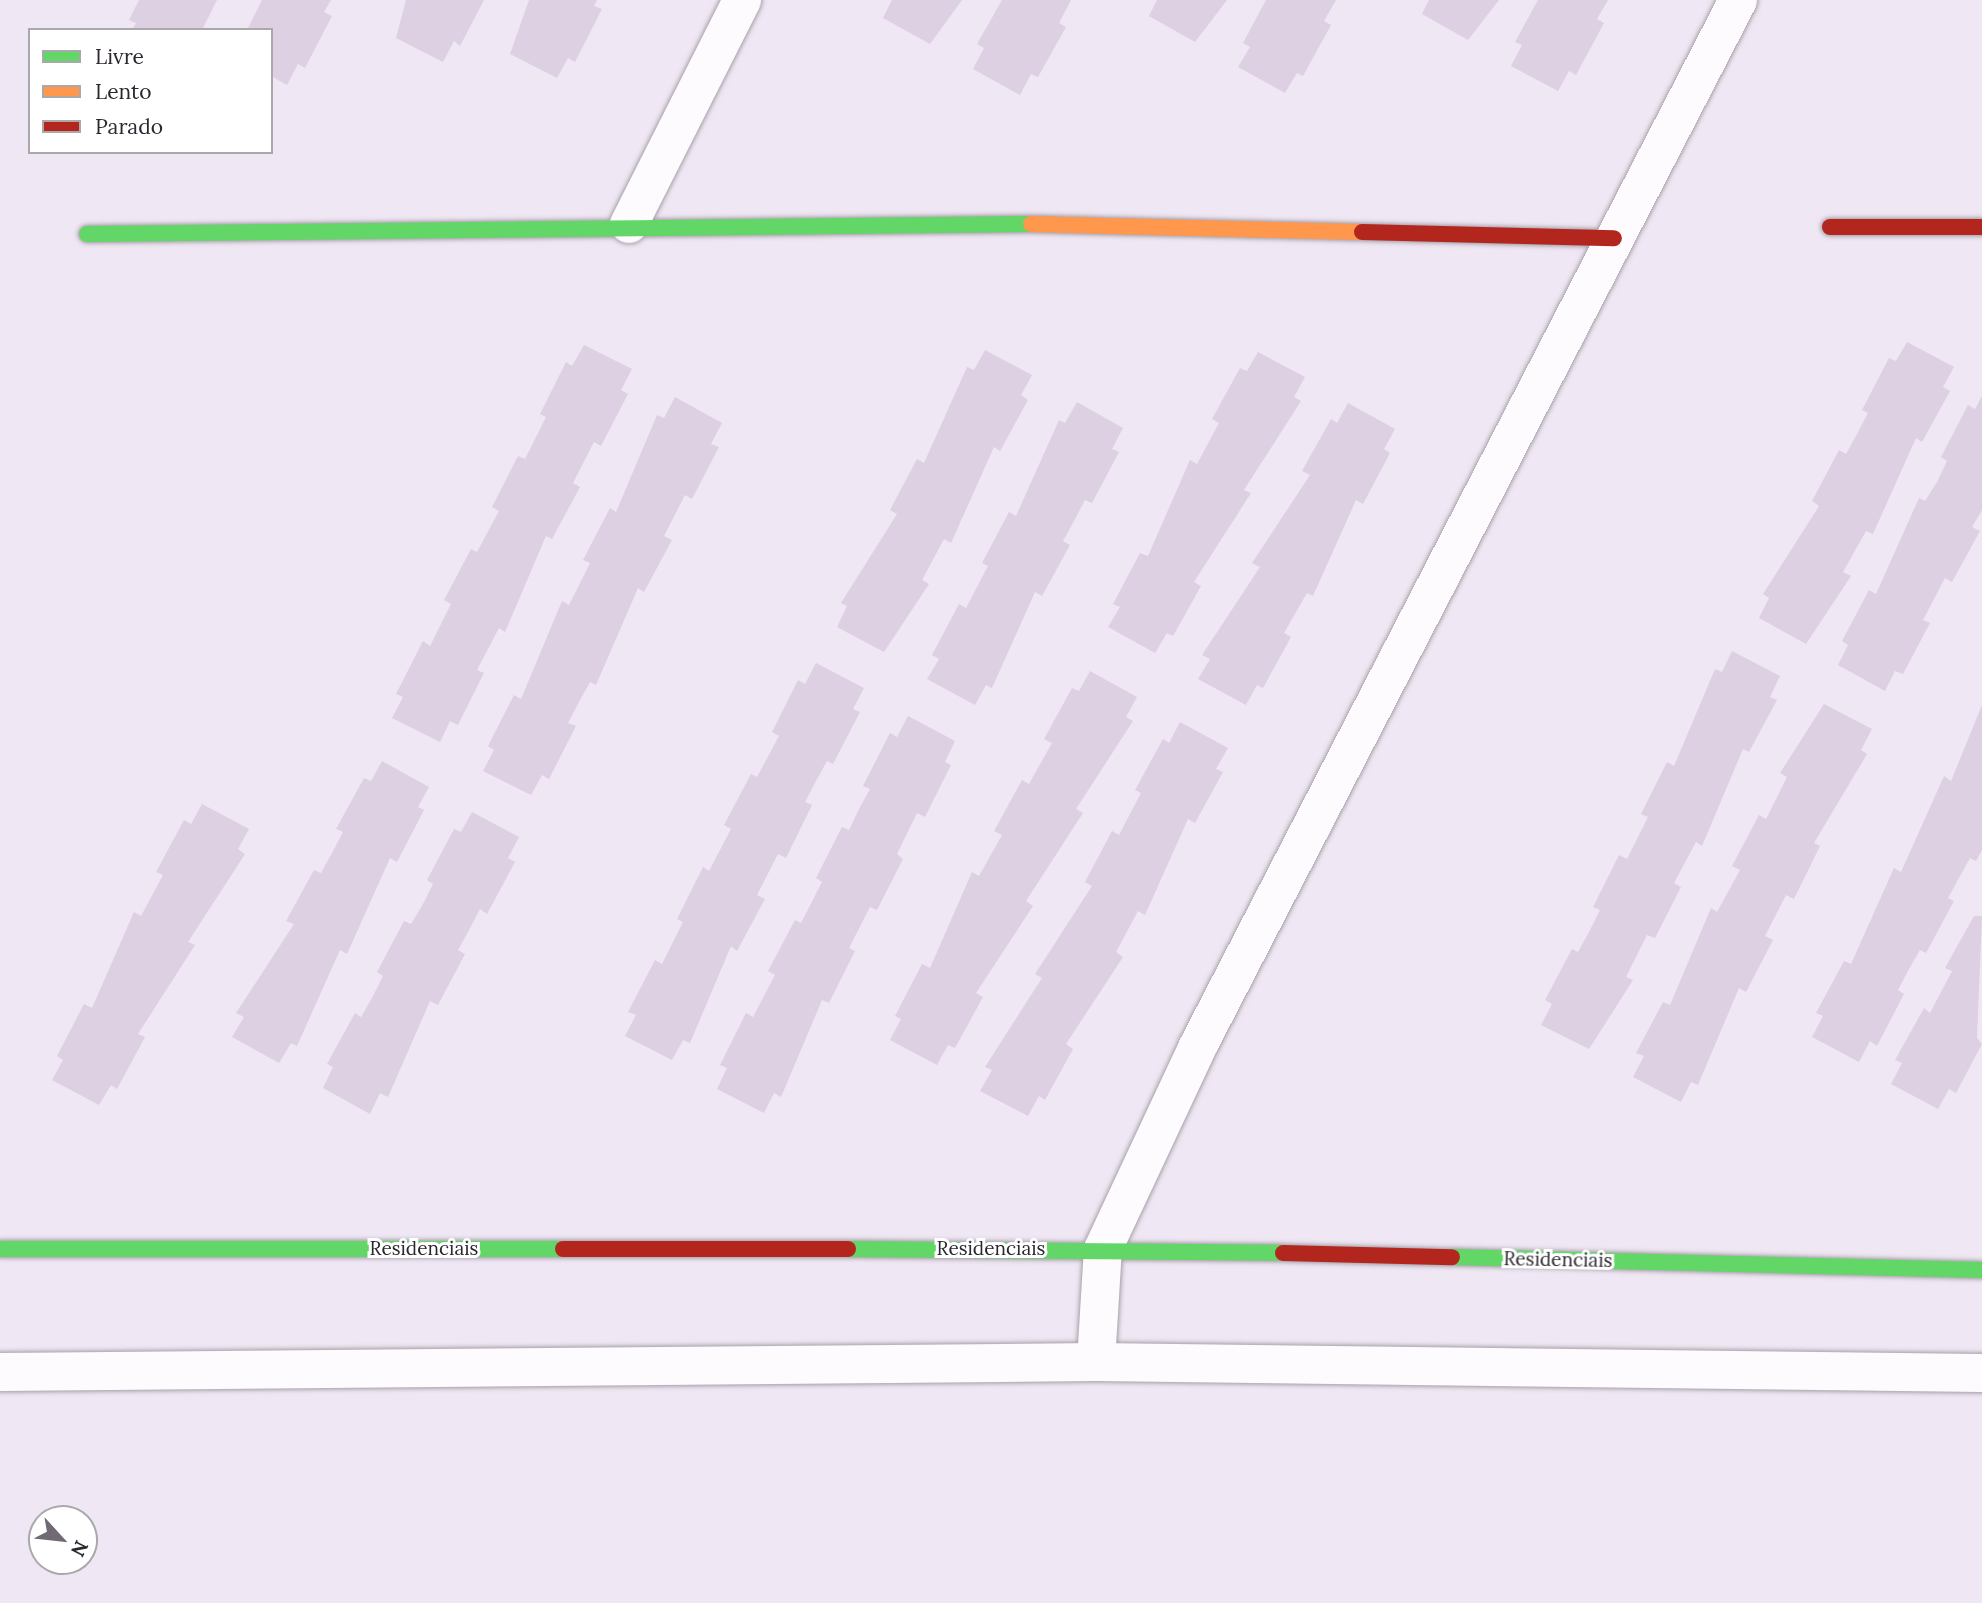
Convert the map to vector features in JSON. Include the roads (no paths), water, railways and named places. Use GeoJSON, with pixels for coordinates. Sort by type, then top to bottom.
{"type":"FeatureCollection","features":[{"type":"Feature","properties":{"kind":"street"},"geometry":{"type":"LineString","coordinates":[[629,224],[742,0]]}},
{"type":"Feature","properties":{"kind":"street"},"geometry":{"type":"LineString","coordinates":[[1096,1362],[1103,1249],[1198,1046],[1738,0]]}},
{"type":"Feature","properties":{"kind":"street"},"geometry":{"type":"LineString","coordinates":[[87,234],[629,224],[1025,224],[1614,238]]}},
{"type":"Feature","properties":{"kind":"street"},"geometry":{"type":"LineString","coordinates":[[1830,228],[1982,227]]}},
{"type":"Feature","properties":{"kind":"street","name":"Residenciais"},"geometry":{"type":"LineString","coordinates":[[0,1249],[1103,1249],[1982,1270]]}},
{"type":"Feature","properties":{"kind":"street"},"geometry":{"type":"LineString","coordinates":[[0,1372],[1096,1362],[1982,1373]]}}]}
